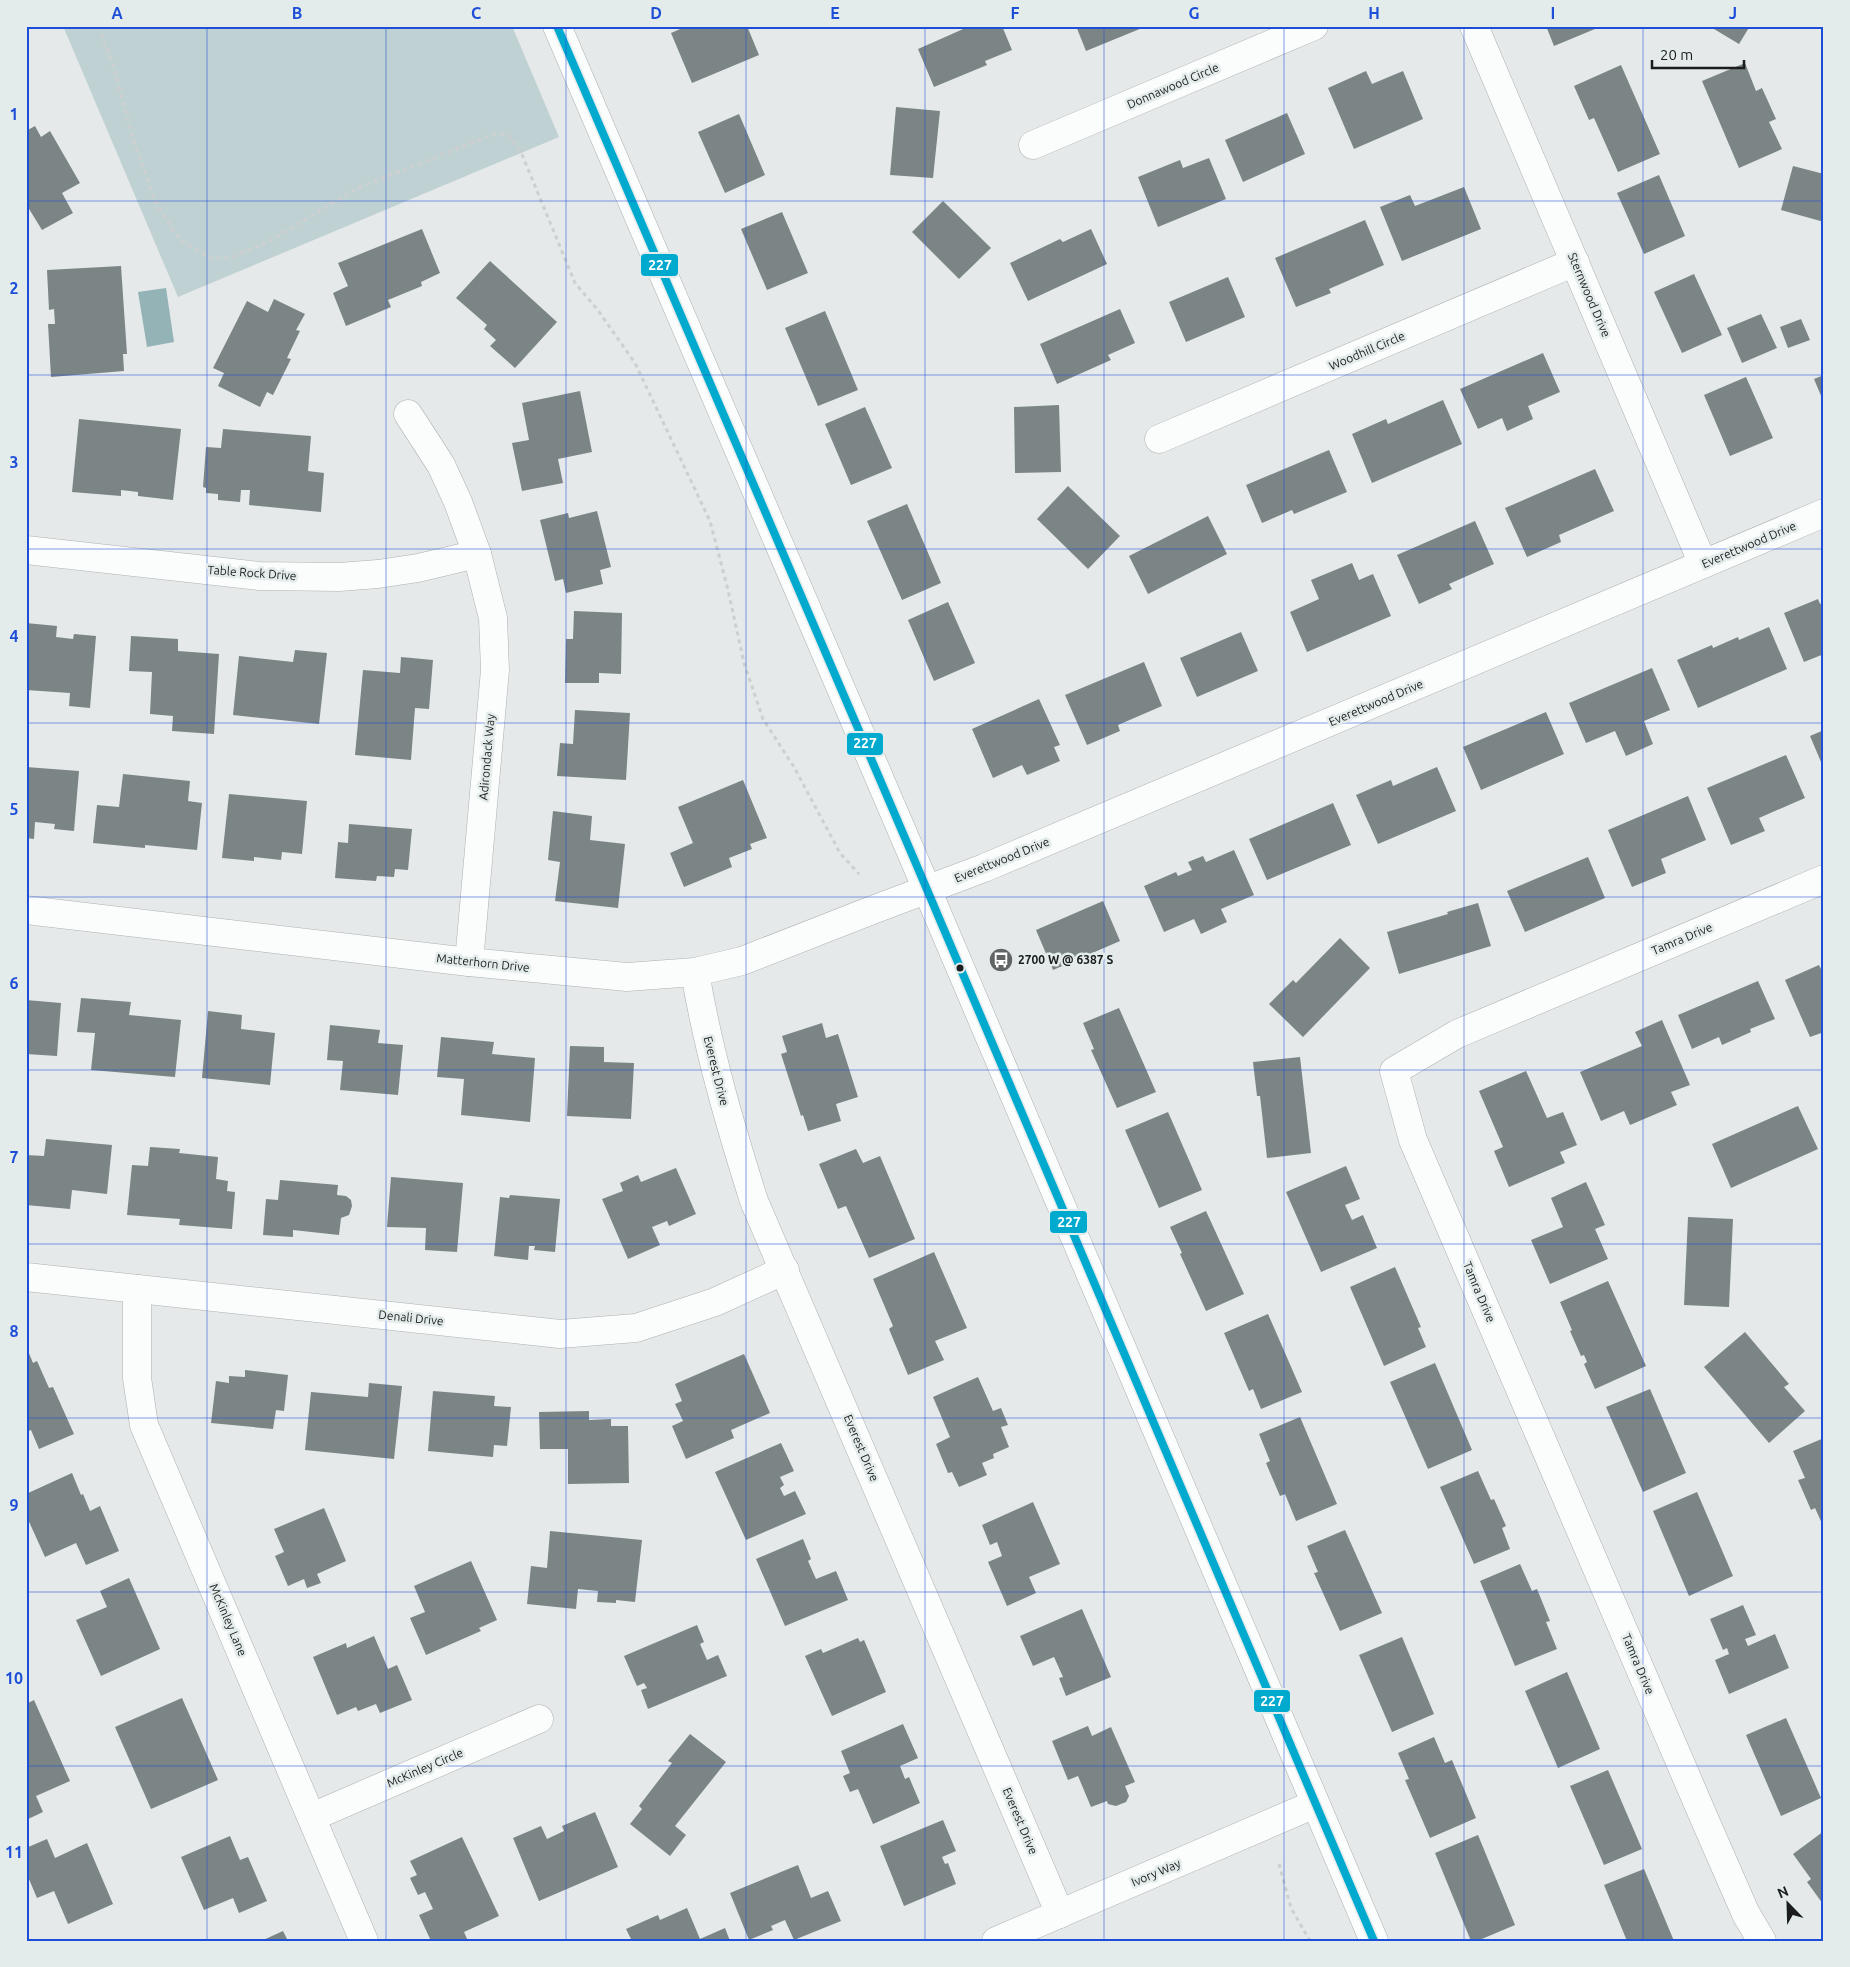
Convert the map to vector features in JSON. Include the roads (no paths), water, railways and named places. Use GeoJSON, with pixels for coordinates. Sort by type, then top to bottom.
{"type":"FeatureCollection","features":[{"type":"Feature","properties":{"kind":"street"},"geometry":{"type":"LineString","coordinates":[[558,26],[1374,1941]]}},
{"type":"Feature","properties":{"kind":"street","name":"Donnawood Circle"},"geometry":{"type":"LineString","coordinates":[[1033,145],[1314,26]]}},
{"type":"Feature","properties":{"kind":"street","name":"Sternwood Drive"},"geometry":{"type":"LineString","coordinates":[[1474,26],[1703,564]]}},
{"type":"Feature","properties":{"kind":"street","name":"Woodhill Circle"},"geometry":{"type":"LineString","coordinates":[[1159,439],[1575,262]]}},
{"type":"Feature","properties":{"kind":"street","name":"Adirondack Way"},"geometry":{"type":"LineString","coordinates":[[408,414],[450,483],[477,554],[493,618],[495,670],[469,962]]}},
{"type":"Feature","properties":{"kind":"street","name":"Everettwood Drive"},"geometry":{"type":"LineString","coordinates":[[927,890],[984,868],[1824,513]]}},
{"type":"Feature","properties":{"kind":"street","name":"Table Rock Drive"},"geometry":{"type":"LineString","coordinates":[[26,550],[260,576],[339,578],[418,568],[477,554]]}},
{"type":"Feature","properties":{"kind":"street","name":"Tamra Drive"},"geometry":{"type":"LineString","coordinates":[[1762,1941],[1746,1914],[1704,1818],[1413,1140],[1394,1071],[1457,1034],[1824,879]]}},
{"type":"Feature","properties":{"kind":"street","name":"Matterhorn Drive"},"geometry":{"type":"LineString","coordinates":[[26,910],[469,962],[627,977],[695,972],[742,961],[927,890]]}},
{"type":"Feature","properties":{"kind":"street","name":"Everest Drive"},"geometry":{"type":"LineString","coordinates":[[695,972],[704,1022],[731,1128],[754,1200],[1060,1914]]}},
{"type":"Feature","properties":{"kind":"street","name":"Denali Drive"},"geometry":{"type":"LineString","coordinates":[[26,1277],[560,1334],[636,1328],[715,1302],[785,1270]]}},
{"type":"Feature","properties":{"kind":"street","name":"McKinley Lane"},"geometry":{"type":"LineString","coordinates":[[137,1289],[137,1378],[144,1425],[364,1941]]}},
{"type":"Feature","properties":{"kind":"street","name":"McKinley Circle"},"geometry":{"type":"LineString","coordinates":[[312,1817],[539,1719]]}},
{"type":"Feature","properties":{"kind":"street","name":"Ivory Way"},"geometry":{"type":"LineString","coordinates":[[996,1941],[1315,1804]]}},
{"type":"Feature","properties":{"kind":"water"},"geometry":{"type":"Polygon","coordinates":[[[166,288],[174,342],[147,347],[138,292],[166,288]]]}},
{"type":"Feature","properties":{"kind":"place","name":"2700 W @ 6387 S"},"geometry":{"type":"Point","coordinates":[1001,960]}}]}
